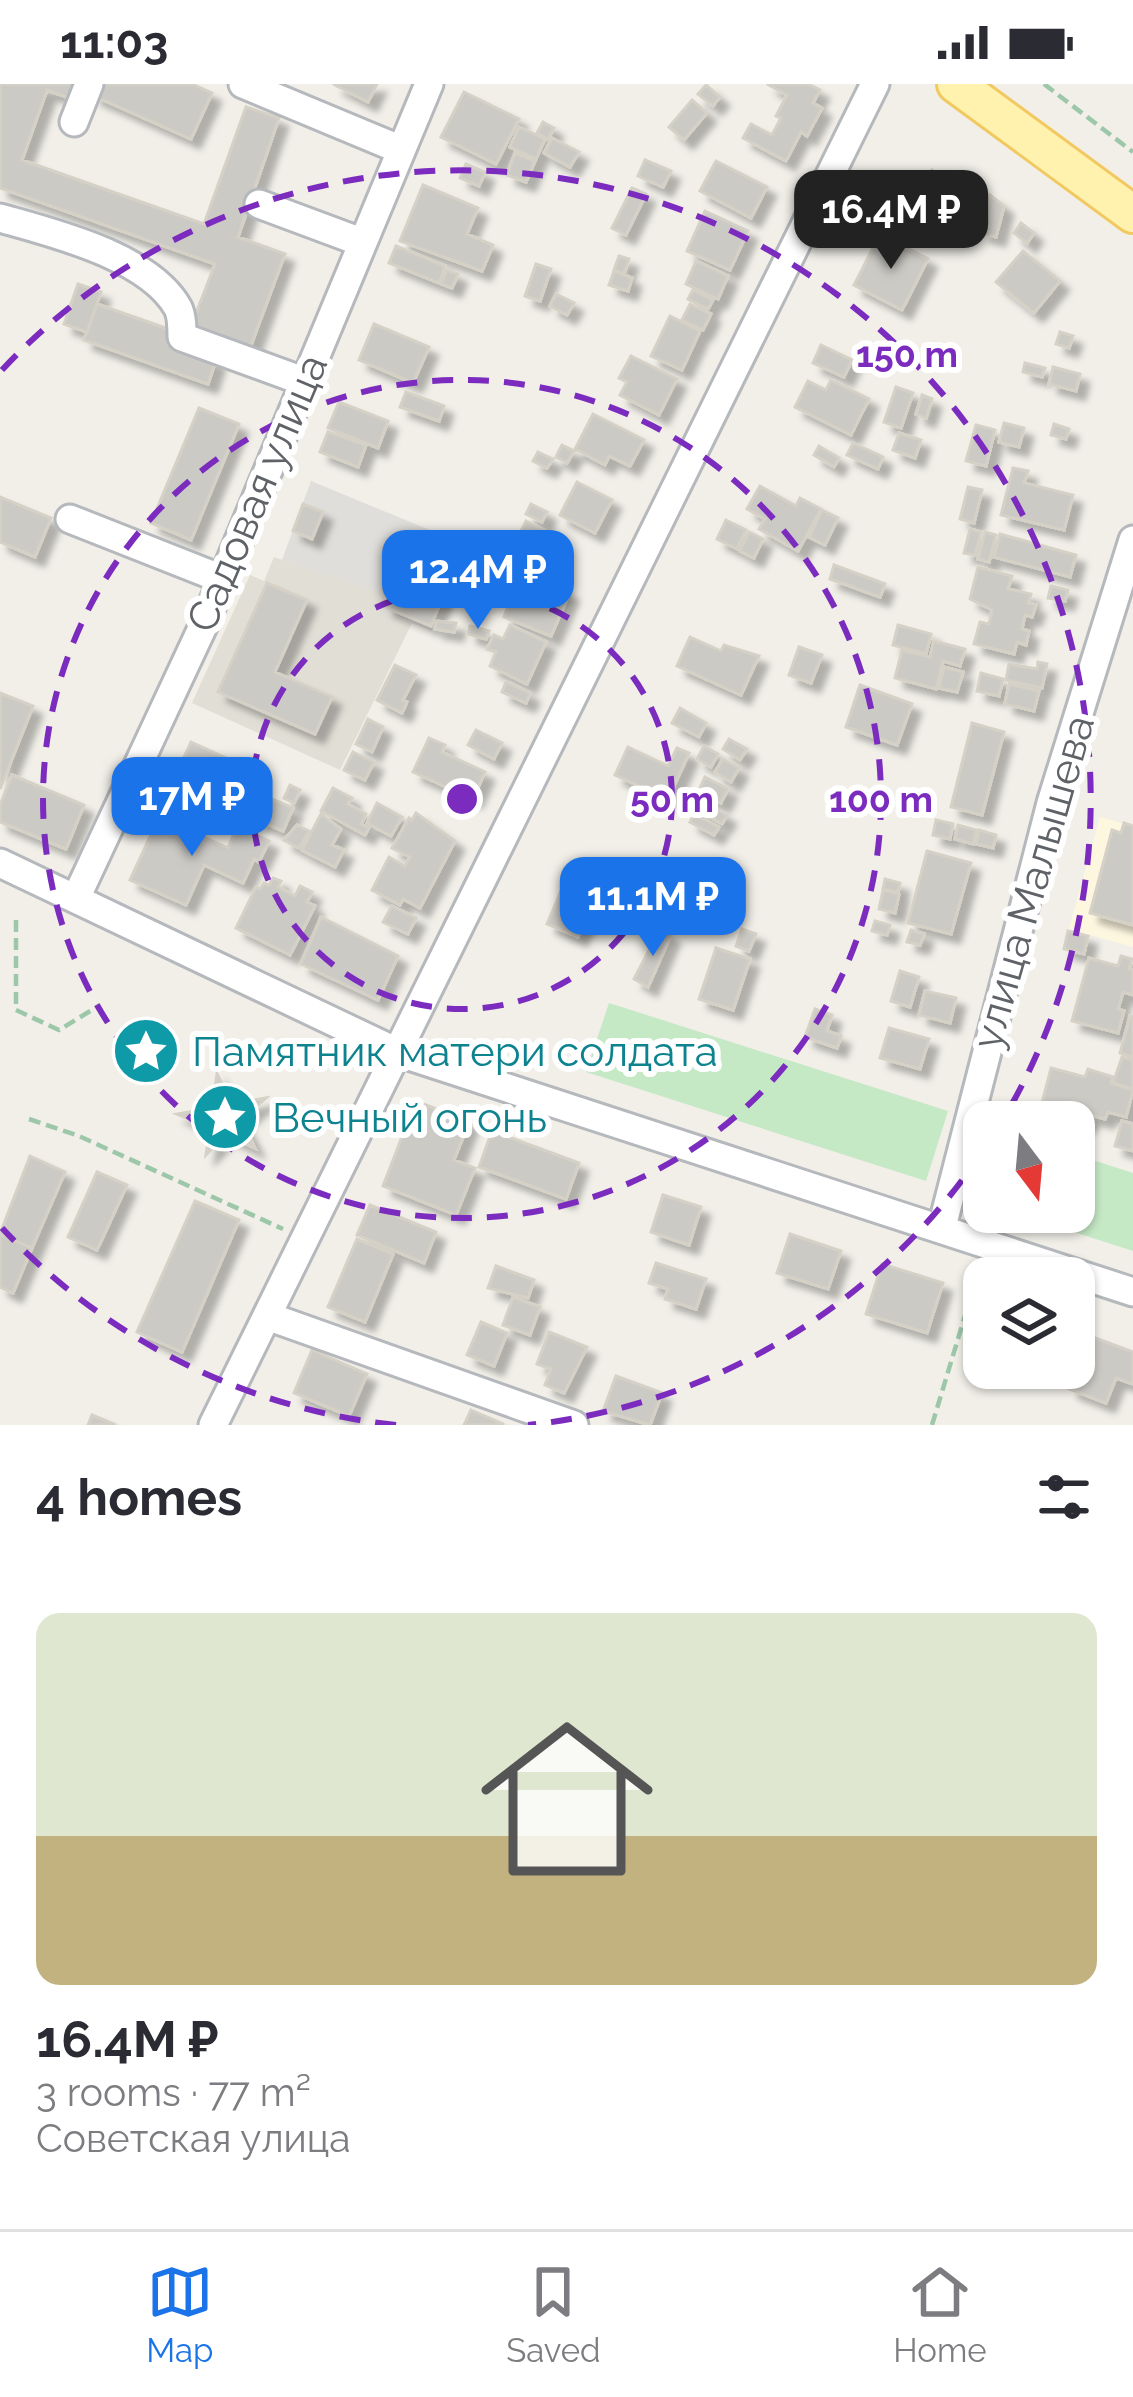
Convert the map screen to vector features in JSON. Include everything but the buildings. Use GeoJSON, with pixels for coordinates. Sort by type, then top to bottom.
{"type":"FeatureCollection","features":[{"type":"Feature","properties":{"kind":"main road"},"geometry":{"type":"LineString","coordinates":[[956,84],[1133,214]]}},
{"type":"Feature","properties":{"kind":"street"},"geometry":{"type":"LineString","coordinates":[[74,122],[89,84]]}},
{"type":"Feature","properties":{"kind":"street"},"geometry":{"type":"LineString","coordinates":[[243,84],[399,148]]}},
{"type":"Feature","properties":{"kind":"street","name":"Садовая улица"},"geometry":{"type":"LineString","coordinates":[[76,898],[222,579],[429,84]]}},
{"type":"Feature","properties":{"kind":"street"},"geometry":{"type":"LineString","coordinates":[[213,1425],[875,84]]}},
{"type":"Feature","properties":{"kind":"street"},"geometry":{"type":"LineString","coordinates":[[259,204],[361,242]]}},
{"type":"Feature","properties":{"kind":"street"},"geometry":{"type":"LineString","coordinates":[[0,218],[78,241],[148,277],[180,310],[182,337],[303,381]]}},
{"type":"Feature","properties":{"kind":"street"},"geometry":{"type":"LineString","coordinates":[[70,519],[222,579]]}},
{"type":"Feature","properties":{"kind":"street","name":"улица Малышева"},"geometry":{"type":"LineString","coordinates":[[942,1227],[1051,803],[1133,540]]}},
{"type":"Feature","properties":{"kind":"street"},"geometry":{"type":"LineString","coordinates":[[0,863],[397,1052],[1133,1292]]}},
{"type":"Feature","properties":{"kind":"street"},"geometry":{"type":"LineString","coordinates":[[267,1316],[541,1419],[574,1425]]}},
{"type":"Feature","properties":{"kind":"path"},"geometry":{"type":"LineString","coordinates":[[1044,84],[1133,152]]}},
{"type":"Feature","properties":{"kind":"path"},"geometry":{"type":"LineString","coordinates":[[16,920],[16,1010],[59,1030],[100,1005]]}},
{"type":"Feature","properties":{"kind":"path"},"geometry":{"type":"LineString","coordinates":[[29,1119],[100,1145],[305,1240]]}},
{"type":"Feature","properties":{"kind":"path"},"geometry":{"type":"LineString","coordinates":[[932,1425],[986,1243]]}},
{"type":"Feature","properties":{"kind":"shaded area"},"geometry":{"type":"Polygon","coordinates":[[[311,481],[437,533],[435,539],[465,551],[431,631],[381,610],[385,596],[282,560],[311,481]]]}},
{"type":"Feature","properties":{"kind":"shaded area"},"geometry":{"type":"Polygon","coordinates":[[[274,557],[385,595],[382,610],[412,623],[340,770],[192,703],[250,575],[264,581],[274,557]]]}},
{"type":"Feature","properties":{"kind":"shaded area"},"geometry":{"type":"Polygon","coordinates":[[[1100,817],[1133,826],[1133,947],[1069,929],[1100,817]]]}},
{"type":"Feature","properties":{"kind":"green space"},"geometry":{"type":"Polygon","coordinates":[[[609,1003],[948,1111],[926,1181],[586,1072],[609,1003]]]}},
{"type":"Feature","properties":{"kind":"green space"},"geometry":{"type":"Polygon","coordinates":[[[1095,1161],[1133,1173],[1133,1251],[1077,1233],[1095,1233],[1095,1161]]]}},
{"type":"Feature","properties":{"kind":"place","name":"Памятник матери солдата"},"geometry":{"type":"Point","coordinates":[146,1051]}},
{"type":"Feature","properties":{"kind":"place","name":"Вечный огонь"},"geometry":{"type":"Point","coordinates":[225,1117]}}]}
